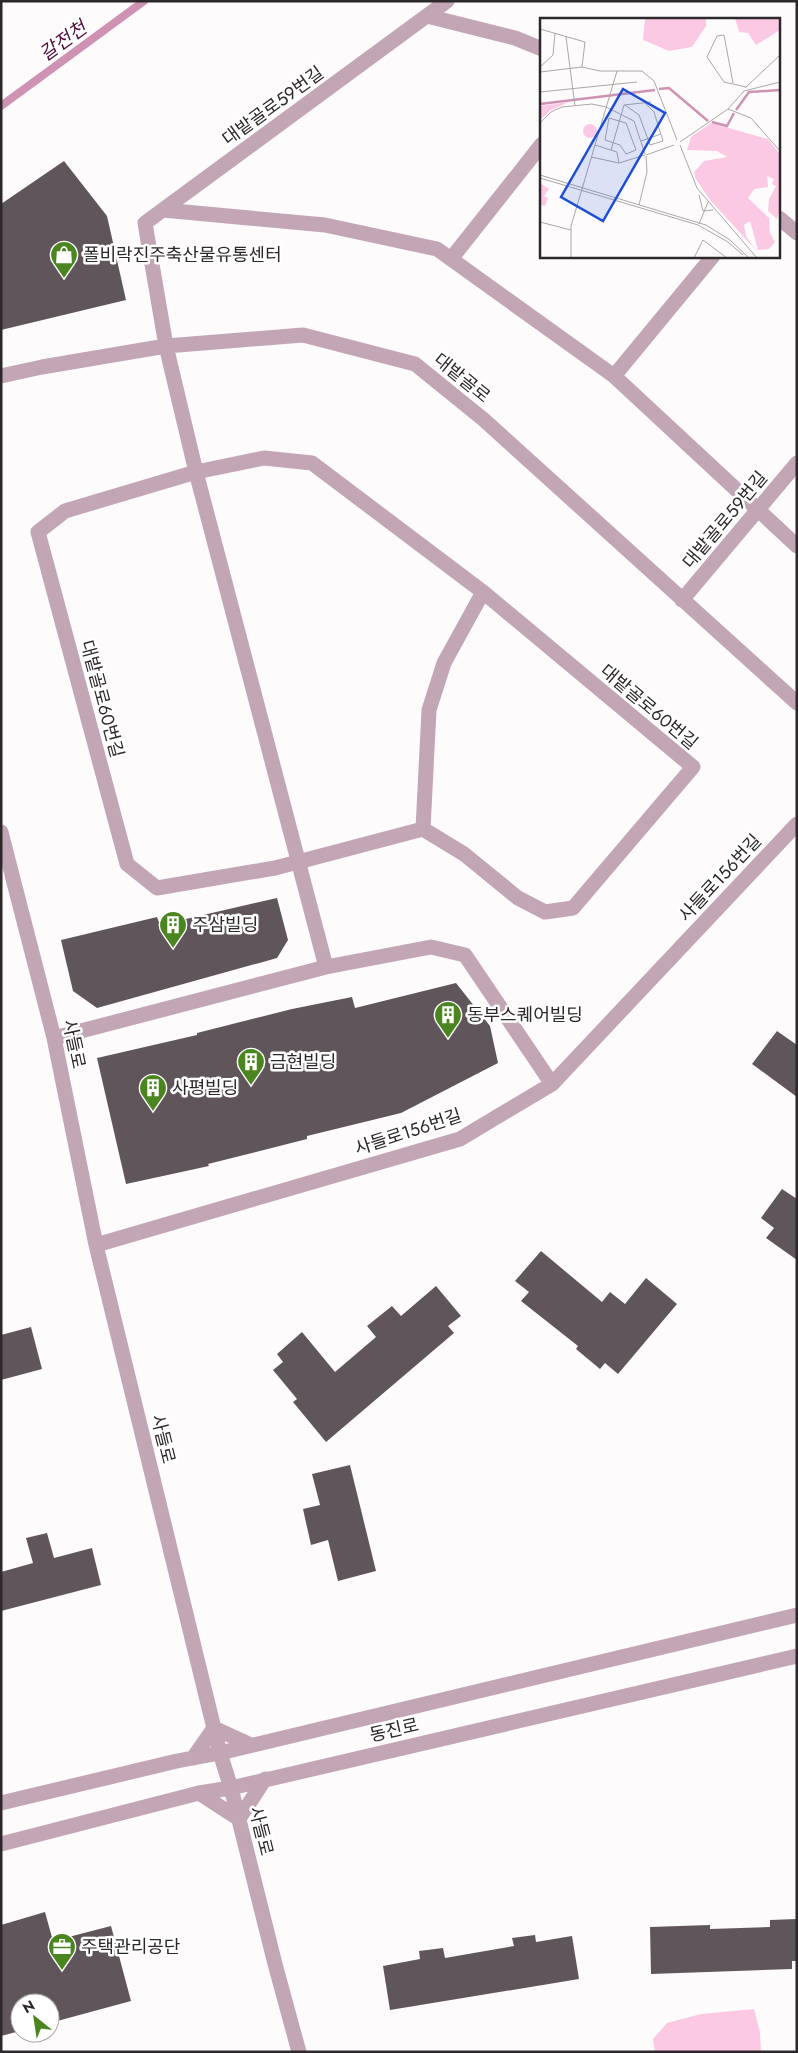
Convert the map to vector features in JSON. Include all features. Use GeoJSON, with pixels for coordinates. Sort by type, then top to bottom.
{"type":"FeatureCollection","features":[{"type":"Feature","properties":{"kind":"street","name":"대밭골로59번길"},"geometry":{"type":"LineString","coordinates":[[166,346],[145,223],[447,1]]}},
{"type":"Feature","properties":{"kind":"street"},"geometry":{"type":"LineString","coordinates":[[427,16],[515,38],[540,48]]}},
{"type":"Feature","properties":{"kind":"street"},"geometry":{"type":"LineString","coordinates":[[451,259],[540,147]]}},
{"type":"Feature","properties":{"kind":"street"},"geometry":{"type":"LineString","coordinates":[[163,210],[325,225],[437,249],[614,376],[797,546]]}},
{"type":"Feature","properties":{"kind":"street"},"geometry":{"type":"LineString","coordinates":[[780,219],[797,233]]}},
{"type":"Feature","properties":{"kind":"street"},"geometry":{"type":"LineString","coordinates":[[614,376],[711,258]]}},
{"type":"Feature","properties":{"kind":"street","name":"대밭골로"},"geometry":{"type":"LineString","coordinates":[[1,376],[42,367],[166,346],[303,335],[415,364],[483,419],[797,703]]}},
{"type":"Feature","properties":{"kind":"street"},"geometry":{"type":"LineString","coordinates":[[166,346],[196,472],[326,967]]}},
{"type":"Feature","properties":{"kind":"street","name":"대밭골로60번길"},"geometry":{"type":"LineString","coordinates":[[264,458],[312,463],[484,592],[693,768],[573,908],[545,912],[518,898],[464,854],[423,829],[298,862],[157,888],[127,864],[38,532],[65,511],[196,472],[264,458]]}},
{"type":"Feature","properties":{"kind":"street","name":"대밭골로59번길"},"geometry":{"type":"LineString","coordinates":[[682,600],[797,464]]}},
{"type":"Feature","properties":{"kind":"street"},"geometry":{"type":"LineString","coordinates":[[423,829],[429,710],[444,663],[484,592]]}},
{"type":"Feature","properties":{"kind":"street","name":"사들로156번길"},"geometry":{"type":"LineString","coordinates":[[96,1245],[460,1139],[552,1084],[797,824]]}},
{"type":"Feature","properties":{"kind":"street","name":"사들로"},"geometry":{"type":"LineString","coordinates":[[1,832],[54,1038],[96,1245],[220,1754],[231,1788],[299,2052]]}},
{"type":"Feature","properties":{"kind":"street"},"geometry":{"type":"LineString","coordinates":[[54,1038],[326,967],[431,947],[466,955],[552,1084]]}},
{"type":"Feature","properties":{"kind":"street","name":"동진로"},"geometry":{"type":"LineString","coordinates":[[1,1803],[193,1758],[220,1754],[251,1745],[797,1616]]}},
{"type":"Feature","properties":{"kind":"street","name":"동진로"},"geometry":{"type":"LineString","coordinates":[[1,1844],[199,1793],[231,1788],[797,1656]]}},
{"type":"Feature","properties":{"kind":"street"},"geometry":{"type":"LineString","coordinates":[[193,1758],[214,1728],[251,1745]]}},
{"type":"Feature","properties":{"kind":"street"},"geometry":{"type":"LineString","coordinates":[[199,1793],[239,1819],[265,1779]]}},
{"type":"Feature","properties":{"kind":"shaded area"},"geometry":{"type":"Polygon","coordinates":[[[754,2009],[760,2032],[761,2052],[655,2052],[653,2039],[667,2023],[701,2014],[754,2009]]]}},
{"type":"Feature","properties":{"kind":"building"},"geometry":{"type":"Polygon","coordinates":[[[64,161],[107,216],[126,300],[1,330],[1,204],[64,161]]]}},
{"type":"Feature","properties":{"kind":"building","name":"주삼빌딩"},"geometry":{"type":"Polygon","coordinates":[[[277,898],[288,940],[277,958],[97,1008],[73,991],[61,940],[157,917],[160,925],[277,898]]]}},
{"type":"Feature","properties":{"kind":"building"},"geometry":{"type":"Polygon","coordinates":[[[456,983],[490,1026],[498,1063],[401,1113],[307,1136],[307,1139],[208,1164],[209,1166],[126,1184],[97,1058],[197,1035],[197,1033],[292,1009],[352,997],[355,1008],[456,983]]]}},
{"type":"Feature","properties":{"kind":"building"},"geometry":{"type":"Polygon","coordinates":[[[777,1031],[797,1045],[797,1097],[752,1064],[777,1031]]]}},
{"type":"Feature","properties":{"kind":"building"},"geometry":{"type":"Polygon","coordinates":[[[782,1189],[797,1199],[797,1260],[766,1238],[774,1228],[761,1218],[782,1189]]]}},
{"type":"Feature","properties":{"kind":"building"},"geometry":{"type":"Polygon","coordinates":[[[541,1251],[602,1302],[610,1292],[625,1304],[646,1278],[677,1304],[618,1374],[605,1363],[600,1369],[576,1349],[578,1346],[521,1301],[529,1292],[515,1281],[541,1251]]]}},
{"type":"Feature","properties":{"kind":"building"},"geometry":{"type":"Polygon","coordinates":[[[436,1286],[461,1316],[448,1326],[454,1333],[326,1442],[293,1402],[297,1399],[273,1370],[283,1362],[277,1354],[302,1332],[335,1372],[376,1337],[367,1326],[392,1306],[401,1316],[436,1286]]]}},
{"type":"Feature","properties":{"kind":"building"},"geometry":{"type":"Polygon","coordinates":[[[31,1327],[42,1369],[1,1380],[1,1335],[31,1327]]]}},
{"type":"Feature","properties":{"kind":"building"},"geometry":{"type":"Polygon","coordinates":[[[350,1465],[376,1571],[338,1581],[328,1540],[311,1545],[303,1509],[320,1505],[312,1474],[350,1465]]]}},
{"type":"Feature","properties":{"kind":"building"},"geometry":{"type":"Polygon","coordinates":[[[47,1533],[54,1558],[92,1548],[101,1585],[1,1611],[1,1572],[33,1563],[26,1538],[47,1533]]]}},
{"type":"Feature","properties":{"kind":"building","name":"주택관리공단"},"geometry":{"type":"Polygon","coordinates":[[[45,1912],[53,1941],[111,1926],[131,2001],[60,2020],[60,1993],[10,1993],[10,2034],[1,2036],[1,1925],[45,1912]]]}},
{"type":"Feature","properties":{"kind":"building"},"geometry":{"type":"Polygon","coordinates":[[[797,1919],[797,1961],[792,1961],[792,1969],[651,1974],[650,1927],[710,1925],[710,1929],[770,1927],[770,1920],[797,1919]]]}},
{"type":"Feature","properties":{"kind":"building"},"geometry":{"type":"Polygon","coordinates":[[[535,1935],[536,1942],[572,1936],[579,1979],[390,2010],[383,1966],[420,1959],[419,1951],[443,1948],[445,1958],[514,1946],[512,1938],[535,1935]]]}},
{"type":"Feature","properties":{"kind":"waterway","name":"갈전천"},"geometry":{"type":"LineString","coordinates":[[1,106],[144,1]]}},
{"type":"Feature","properties":{"kind":"place","name":"폴비락진주축산물유통센터"},"geometry":{"type":"Point","coordinates":[64,279]}},
{"type":"Feature","properties":{"kind":"place","name":"주삼빌딩"},"geometry":{"type":"Point","coordinates":[173,949]}},
{"type":"Feature","properties":{"kind":"place","name":"동부스퀘어빌딩"},"geometry":{"type":"Point","coordinates":[448,1039]}},
{"type":"Feature","properties":{"kind":"place","name":"금현빌딩"},"geometry":{"type":"Point","coordinates":[251,1086]}},
{"type":"Feature","properties":{"kind":"place","name":"사평빌딩"},"geometry":{"type":"Point","coordinates":[153,1112]}},
{"type":"Feature","properties":{"kind":"place","name":"주택관리공단"},"geometry":{"type":"Point","coordinates":[62,1971]}}]}
